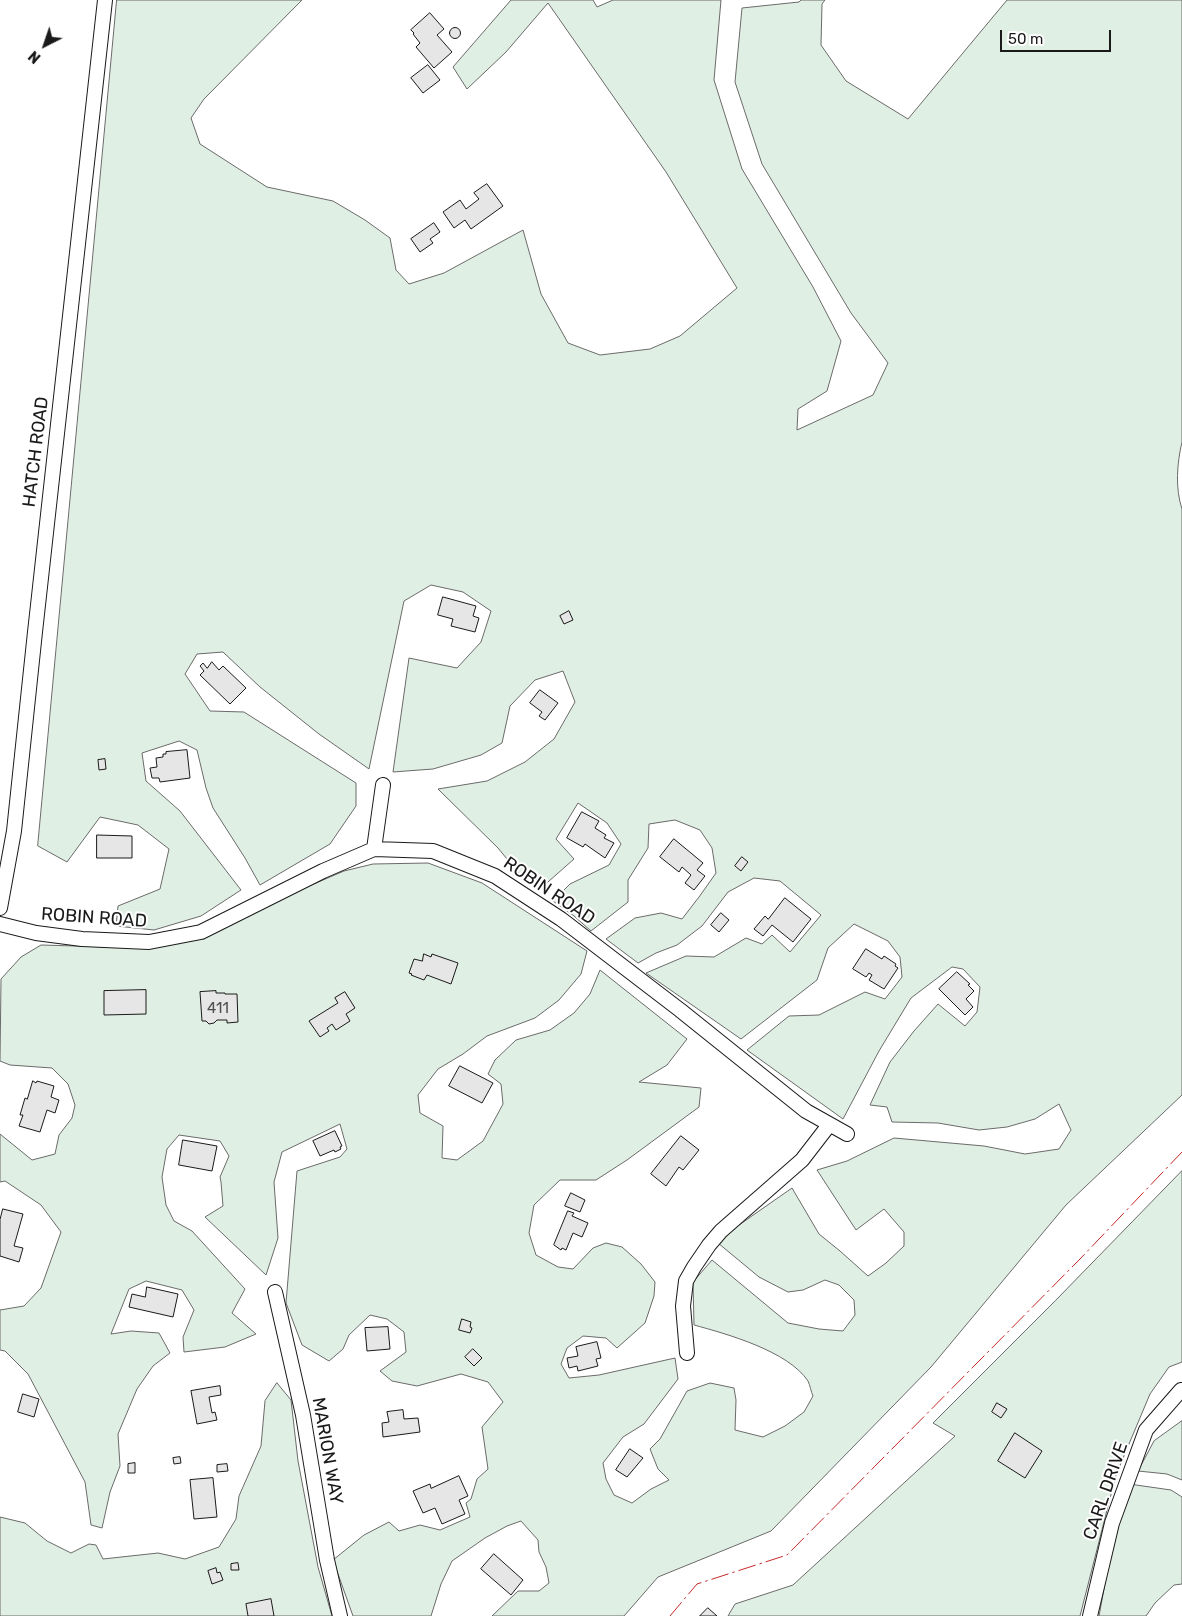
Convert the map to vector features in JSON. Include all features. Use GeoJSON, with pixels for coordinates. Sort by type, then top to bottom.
{"type":"FeatureCollection","features":[{"type":"Feature","properties":{"kind":"street","name":"HATCH ROAD"},"geometry":{"type":"LineString","coordinates":[[0,908],[14,831],[106,0]]}},
{"type":"Feature","properties":{"kind":"street"},"geometry":{"type":"LineString","coordinates":[[374,850],[383,785]]}},
{"type":"Feature","properties":{"kind":"street","name":"ROBIN ROAD"},"geometry":{"type":"LineString","coordinates":[[0,924],[36,933],[82,939],[149,942],[201,932],[323,871],[374,850],[433,851],[495,876],[561,919],[680,1010],[806,1111],[846,1134]]}},
{"type":"Feature","properties":{"kind":"street"},"geometry":{"type":"LineString","coordinates":[[687,1353],[683,1306],[686,1281],[694,1267],[721,1231],[802,1160],[829,1124]]}},
{"type":"Feature","properties":{"kind":"street","name":"MARION WAY"},"geometry":{"type":"LineString","coordinates":[[275,1292],[303,1415],[327,1560],[340,1616]]}},
{"type":"Feature","properties":{"kind":"street","name":"CARL DRIVE"},"geometry":{"type":"LineString","coordinates":[[1090,1616],[1112,1523],[1146,1430],[1181,1390]]}},
{"type":"Feature","properties":{"kind":"green space"},"geometry":{"type":"Polygon","coordinates":[[[117,0],[302,0],[204,99],[191,118],[200,144],[267,187],[333,201],[365,220],[390,238],[396,270],[409,284],[444,273],[523,230],[541,294],[568,343],[600,355],[650,349],[680,336],[737,288],[666,172],[548,3],[506,52],[467,89],[453,67],[511,0],[593,0],[597,7],[613,0],[721,0],[714,80],[742,169],[813,287],[841,341],[827,391],[798,409],[797,430],[873,395],[888,363],[851,313],[762,164],[735,82],[742,8],[799,2],[801,0],[825,0],[822,4],[821,45],[846,81],[908,119],[1007,0],[1182,0],[1182,442],[1179,458],[1178,493],[1182,509],[1182,1095],[1066,1205],[931,1367],[771,1531],[658,1577],[624,1616],[492,1616],[518,1591],[539,1591],[549,1583],[546,1567],[539,1552],[538,1540],[521,1521],[485,1538],[452,1561],[441,1584],[431,1616],[353,1616],[333,1560],[364,1535],[389,1522],[399,1531],[420,1525],[440,1530],[470,1517],[466,1503],[471,1499],[477,1479],[488,1469],[482,1427],[503,1402],[488,1382],[461,1374],[417,1386],[392,1381],[380,1371],[406,1352],[404,1332],[387,1319],[370,1315],[349,1335],[343,1349],[329,1361],[302,1345],[286,1303],[297,1171],[340,1157],[347,1149],[340,1124],[282,1152],[274,1182],[278,1238],[266,1275],[205,1217],[223,1206],[220,1177],[229,1156],[220,1141],[179,1135],[167,1149],[162,1177],[166,1205],[174,1221],[192,1231],[245,1289],[232,1313],[256,1334],[225,1347],[184,1352],[183,1337],[194,1310],[182,1290],[146,1281],[129,1289],[111,1334],[131,1331],[159,1333],[170,1353],[153,1366],[137,1389],[118,1434],[120,1466],[110,1492],[102,1528],[91,1525],[85,1482],[28,1374],[5,1351],[0,1350],[0,1310],[24,1306],[41,1288],[61,1232],[41,1205],[5,1181],[0,1182],[0,1134],[32,1160],[55,1154],[59,1135],[72,1118],[75,1105],[68,1084],[52,1068],[10,1065],[0,1061],[1,979],[21,957],[41,945],[144,948],[283,897],[344,871],[373,864],[428,863],[482,883],[587,951],[581,974],[559,1000],[535,1018],[487,1036],[463,1054],[438,1069],[418,1095],[420,1113],[443,1126],[442,1158],[457,1160],[483,1141],[503,1104],[501,1084],[488,1074],[495,1060],[516,1040],[550,1030],[574,1013],[590,994],[600,970],[687,1039],[667,1065],[639,1082],[701,1088],[699,1107],[627,1160],[596,1180],[560,1180],[534,1205],[529,1233],[536,1255],[558,1267],[573,1269],[593,1248],[606,1243],[622,1247],[641,1264],[655,1282],[654,1296],[645,1323],[617,1348],[606,1338],[583,1336],[567,1348],[561,1364],[569,1378],[599,1375],[675,1358],[678,1379],[644,1424],[623,1437],[603,1463],[606,1479],[614,1495],[632,1503],[651,1489],[669,1480],[658,1469],[650,1449],[660,1439],[687,1391],[710,1383],[734,1388],[736,1400],[735,1430],[763,1437],[785,1426],[804,1412],[813,1396],[808,1381],[799,1370],[772,1352],[723,1333],[694,1325],[693,1282],[712,1260],[788,1323],[843,1331],[855,1315],[854,1300],[839,1285],[825,1280],[803,1290],[788,1292],[759,1277],[718,1243],[739,1225],[792,1188],[819,1234],[868,1276],[886,1263],[904,1246],[904,1232],[884,1209],[856,1230],[817,1170],[847,1161],[894,1138],[984,1146],[1025,1154],[1059,1149],[1071,1130],[1059,1104],[1035,1119],[1007,1127],[979,1130],[938,1123],[892,1122],[887,1107],[870,1105],[890,1062],[938,1004],[965,1026],[977,1012],[980,987],[963,969],[952,967],[911,998],[879,1051],[843,1119],[747,1050],[789,1016],[819,1015],[865,992],[885,999],[902,977],[900,957],[888,941],[854,924],[828,948],[817,980],[741,1039],[646,973],[686,956],[714,957],[746,938],[762,944],[772,935],[790,952],[821,915],[780,881],[754,878],[728,892],[702,926],[677,945],[656,953],[638,963],[606,939],[635,918],[661,913],[682,919],[716,873],[712,848],[700,830],[675,820],[649,824],[648,848],[628,880],[628,902],[591,931],[553,901],[570,884],[609,865],[621,844],[607,823],[578,803],[556,839],[574,859],[540,889],[520,875],[498,848],[438,789],[487,781],[525,762],[554,739],[575,702],[563,671],[535,680],[510,706],[502,743],[481,755],[433,769],[393,772],[409,658],[457,668],[481,642],[491,611],[463,592],[431,585],[404,601],[369,769],[319,734],[260,687],[223,652],[197,654],[185,674],[210,711],[244,712],[356,783],[356,806],[330,844],[260,885],[213,808],[197,750],[179,741],[142,753],[146,781],[180,811],[241,890],[201,916],[154,930],[116,926],[118,906],[160,889],[169,849],[138,825],[100,817],[67,862],[38,846],[117,0]]]}},
{"type":"Feature","properties":{"kind":"green space"},"geometry":{"type":"Polygon","coordinates":[[[1182,1171],[1182,1362],[1169,1367],[1150,1394],[1116,1475],[1080,1616],[728,1616],[735,1604],[793,1585],[955,1436],[933,1423],[1182,1171]]]}},
{"type":"Feature","properties":{"kind":"green space"},"geometry":{"type":"Polygon","coordinates":[[[277,1383],[291,1400],[298,1461],[318,1567],[332,1616],[0,1616],[0,1517],[25,1523],[47,1541],[71,1553],[89,1544],[96,1545],[103,1559],[158,1553],[185,1559],[219,1547],[236,1519],[239,1496],[261,1446],[265,1401],[277,1383]]]}},
{"type":"Feature","properties":{"kind":"green space"},"geometry":{"type":"Polygon","coordinates":[[[1182,1421],[1182,1480],[1167,1474],[1138,1471],[1154,1441],[1182,1421]]]}},
{"type":"Feature","properties":{"kind":"green space"},"geometry":{"type":"Polygon","coordinates":[[[1129,1484],[1171,1490],[1182,1497],[1182,1584],[1174,1585],[1155,1603],[1146,1616],[1099,1616],[1115,1529],[1129,1484]]]}},
{"type":"Feature","properties":{"kind":"building"},"geometry":{"type":"Polygon","coordinates":[[[430,13],[444,29],[437,35],[452,52],[434,68],[416,47],[420,43],[411,30],[430,13]]]}},
{"type":"Feature","properties":{"kind":"building"},"geometry":{"type":"Polygon","coordinates":[[[453,28],[457,28],[460,33],[459,37],[453,38],[450,35],[450,31],[453,28]]]}},
{"type":"Feature","properties":{"kind":"building"},"geometry":{"type":"Polygon","coordinates":[[[428,65],[440,80],[423,93],[411,78],[428,65]]]}},
{"type":"Feature","properties":{"kind":"building"},"geometry":{"type":"Polygon","coordinates":[[[487,184],[503,206],[471,229],[465,220],[454,228],[443,212],[460,200],[466,209],[479,199],[474,193],[487,184]]]}},
{"type":"Feature","properties":{"kind":"building"},"geometry":{"type":"Polygon","coordinates":[[[434,223],[440,232],[430,239],[433,243],[420,252],[411,239],[434,223]]]}},
{"type":"Feature","properties":{"kind":"building"},"geometry":{"type":"Polygon","coordinates":[[[443,597],[476,606],[473,616],[479,618],[475,632],[451,626],[453,619],[438,615],[443,597]]]}},
{"type":"Feature","properties":{"kind":"building"},"geometry":{"type":"Polygon","coordinates":[[[569,611],[573,620],[564,624],[560,616],[569,611]]]}},
{"type":"Feature","properties":{"kind":"building"},"geometry":{"type":"Polygon","coordinates":[[[212,662],[219,670],[223,666],[246,688],[230,704],[200,675],[204,671],[200,666],[203,663],[207,668],[212,662]]]}},
{"type":"Feature","properties":{"kind":"building"},"geometry":{"type":"Polygon","coordinates":[[[540,690],[558,703],[545,720],[539,716],[542,712],[530,703],[540,690]]]}},
{"type":"Feature","properties":{"kind":"building"},"geometry":{"type":"Polygon","coordinates":[[[187,750],[190,778],[160,782],[159,778],[152,778],[150,768],[157,767],[156,758],[163,757],[163,754],[166,754],[166,752],[187,750]]]}},
{"type":"Feature","properties":{"kind":"building"},"geometry":{"type":"Polygon","coordinates":[[[105,759],[106,769],[99,770],[98,760],[105,759]]]}},
{"type":"Feature","properties":{"kind":"building"},"geometry":{"type":"Polygon","coordinates":[[[582,812],[599,821],[595,828],[606,835],[604,838],[614,843],[605,858],[585,844],[583,847],[567,838],[582,812]]]}},
{"type":"Feature","properties":{"kind":"building"},"geometry":{"type":"Polygon","coordinates":[[[97,835],[132,836],[132,858],[97,858],[97,835]]]}},
{"type":"Feature","properties":{"kind":"building"},"geometry":{"type":"Polygon","coordinates":[[[674,839],[703,863],[697,870],[705,876],[694,890],[685,883],[691,875],[682,867],[679,872],[660,857],[674,839]]]}},
{"type":"Feature","properties":{"kind":"building"},"geometry":{"type":"Polygon","coordinates":[[[742,857],[748,862],[741,871],[735,866],[742,857]]]}},
{"type":"Feature","properties":{"kind":"building"},"geometry":{"type":"Polygon","coordinates":[[[785,898],[811,919],[793,942],[772,925],[763,936],[754,929],[765,916],[768,919],[785,898]]]}},
{"type":"Feature","properties":{"kind":"building"},"geometry":{"type":"Polygon","coordinates":[[[721,913],[729,920],[719,932],[711,925],[721,913]]]}},
{"type":"Feature","properties":{"kind":"building"},"geometry":{"type":"Polygon","coordinates":[[[866,949],[882,959],[884,956],[896,964],[895,966],[898,968],[884,989],[869,980],[872,975],[869,973],[866,977],[853,969],[866,949]]]}},
{"type":"Feature","properties":{"kind":"building"},"geometry":{"type":"Polygon","coordinates":[[[424,954],[431,957],[432,954],[458,963],[451,984],[427,975],[424,980],[409,973],[414,959],[422,961],[424,954]]]}},
{"type":"Feature","properties":{"kind":"building"},"geometry":{"type":"Polygon","coordinates":[[[957,972],[970,984],[968,985],[974,991],[966,999],[973,1007],[965,1015],[939,989],[957,972]]]}},
{"type":"Feature","properties":{"kind":"building"},"geometry":{"type":"Polygon","coordinates":[[[146,990],[146,1014],[104,1015],[104,991],[146,990]]]}},
{"type":"Feature","properties":{"kind":"building"},"geometry":{"type":"Polygon","coordinates":[[[216,991],[216,993],[237,994],[238,1022],[227,1023],[227,1020],[217,1020],[209,1024],[206,1021],[202,1021],[200,992],[216,991]]]}},
{"type":"Feature","properties":{"kind":"building"},"geometry":{"type":"Polygon","coordinates":[[[345,992],[355,1008],[346,1014],[350,1021],[336,1030],[332,1024],[327,1028],[329,1031],[320,1037],[309,1021],[338,1003],[335,998],[345,992]]]}},
{"type":"Feature","properties":{"kind":"building"},"geometry":{"type":"Polygon","coordinates":[[[460,1066],[493,1083],[482,1103],[449,1086],[460,1066]]]}},
{"type":"Feature","properties":{"kind":"building"},"geometry":{"type":"Polygon","coordinates":[[[33,1081],[54,1086],[51,1097],[59,1100],[55,1113],[47,1110],[40,1132],[19,1126],[23,1115],[20,1115],[25,1098],[27,1099],[33,1081]]]}},
{"type":"Feature","properties":{"kind":"building"},"geometry":{"type":"Polygon","coordinates":[[[335,1131],[342,1146],[340,1147],[341,1149],[320,1156],[313,1141],[335,1131]]]}},
{"type":"Feature","properties":{"kind":"building"},"geometry":{"type":"Polygon","coordinates":[[[681,1136],[699,1150],[683,1170],[679,1167],[666,1186],[651,1174],[681,1136]]]}},
{"type":"Feature","properties":{"kind":"building"},"geometry":{"type":"Polygon","coordinates":[[[183,1140],[217,1146],[212,1171],[179,1165],[183,1140]]]}},
{"type":"Feature","properties":{"kind":"building"},"geometry":{"type":"Polygon","coordinates":[[[571,1193],[585,1200],[580,1212],[565,1206],[571,1193]]]}},
{"type":"Feature","properties":{"kind":"building"},"geometry":{"type":"Polygon","coordinates":[[[3,1209],[23,1214],[14,1246],[23,1248],[19,1262],[0,1256],[0,1220],[3,1209]]]}},
{"type":"Feature","properties":{"kind":"building"},"geometry":{"type":"Polygon","coordinates":[[[568,1211],[574,1213],[572,1216],[588,1223],[582,1237],[573,1233],[566,1250],[562,1248],[561,1250],[554,1245],[568,1211]]]}},
{"type":"Feature","properties":{"kind":"building"},"geometry":{"type":"Polygon","coordinates":[[[147,1287],[178,1294],[173,1317],[129,1307],[132,1294],[145,1297],[147,1287]]]}},
{"type":"Feature","properties":{"kind":"building"},"geometry":{"type":"Polygon","coordinates":[[[462,1319],[471,1322],[470,1327],[472,1328],[470,1333],[459,1330],[462,1319]]]}},
{"type":"Feature","properties":{"kind":"building"},"geometry":{"type":"Polygon","coordinates":[[[388,1327],[390,1349],[367,1351],[365,1328],[388,1327]]]}},
{"type":"Feature","properties":{"kind":"building"},"geometry":{"type":"Polygon","coordinates":[[[597,1342],[601,1358],[596,1359],[598,1366],[578,1371],[577,1366],[569,1368],[567,1358],[578,1356],[576,1347],[597,1342]]]}},
{"type":"Feature","properties":{"kind":"building"},"geometry":{"type":"Polygon","coordinates":[[[473,1349],[482,1358],[474,1366],[465,1357],[473,1349]]]}},
{"type":"Feature","properties":{"kind":"building"},"geometry":{"type":"Polygon","coordinates":[[[220,1386],[221,1395],[209,1397],[212,1413],[215,1412],[217,1420],[197,1424],[191,1391],[220,1386]]]}},
{"type":"Feature","properties":{"kind":"building"},"geometry":{"type":"Polygon","coordinates":[[[23,1394],[39,1399],[34,1417],[18,1412],[23,1394]]]}},
{"type":"Feature","properties":{"kind":"building"},"geometry":{"type":"Polygon","coordinates":[[[997,1403],[1007,1409],[1001,1418],[992,1412],[997,1403]]]}},
{"type":"Feature","properties":{"kind":"building"},"geometry":{"type":"Polygon","coordinates":[[[403,1410],[404,1419],[418,1418],[420,1432],[383,1437],[382,1423],[389,1422],[387,1412],[403,1410]]]}},
{"type":"Feature","properties":{"kind":"building"},"geometry":{"type":"Polygon","coordinates":[[[1015,1433],[1042,1451],[1025,1478],[998,1461],[1015,1433]]]}},
{"type":"Feature","properties":{"kind":"building"},"geometry":{"type":"Polygon","coordinates":[[[630,1449],[643,1458],[627,1477],[616,1470],[630,1449]]]}},
{"type":"Feature","properties":{"kind":"building"},"geometry":{"type":"Polygon","coordinates":[[[180,1457],[181,1463],[174,1464],[173,1458],[180,1457]]]}},
{"type":"Feature","properties":{"kind":"building"},"geometry":{"type":"Polygon","coordinates":[[[135,1463],[135,1473],[128,1473],[128,1464],[135,1463]]]}},
{"type":"Feature","properties":{"kind":"building"},"geometry":{"type":"Polygon","coordinates":[[[227,1464],[228,1471],[217,1472],[217,1465],[227,1464]]]}},
{"type":"Feature","properties":{"kind":"building"},"geometry":{"type":"Polygon","coordinates":[[[459,1476],[468,1496],[459,1500],[465,1514],[442,1524],[435,1508],[423,1513],[413,1491],[430,1484],[431,1488],[459,1476]]]}},
{"type":"Feature","properties":{"kind":"building"},"geometry":{"type":"Polygon","coordinates":[[[213,1478],[217,1517],[194,1519],[190,1480],[213,1478]]]}},
{"type":"Feature","properties":{"kind":"building"},"geometry":{"type":"Polygon","coordinates":[[[494,1554],[523,1580],[511,1595],[481,1569],[494,1554]]]}},
{"type":"Feature","properties":{"kind":"building"},"geometry":{"type":"Polygon","coordinates":[[[238,1563],[239,1570],[231,1570],[231,1564],[238,1563]]]}},
{"type":"Feature","properties":{"kind":"building"},"geometry":{"type":"Polygon","coordinates":[[[216,1568],[217,1573],[220,1572],[223,1580],[212,1584],[208,1571],[216,1568]]]}},
{"type":"Feature","properties":{"kind":"building"},"geometry":{"type":"Polygon","coordinates":[[[271,1599],[274,1616],[248,1616],[246,1604],[271,1599]]]}},
{"type":"Feature","properties":{"kind":"building"},"geometry":{"type":"Polygon","coordinates":[[[708,1608],[717,1616],[700,1616],[708,1608]]]}},
{"type":"Feature","properties":{"kind":"power"},"geometry":{"type":"LineString","coordinates":[[670,1616],[697,1584],[787,1555],[1080,1259],[1182,1152]]}}]}
